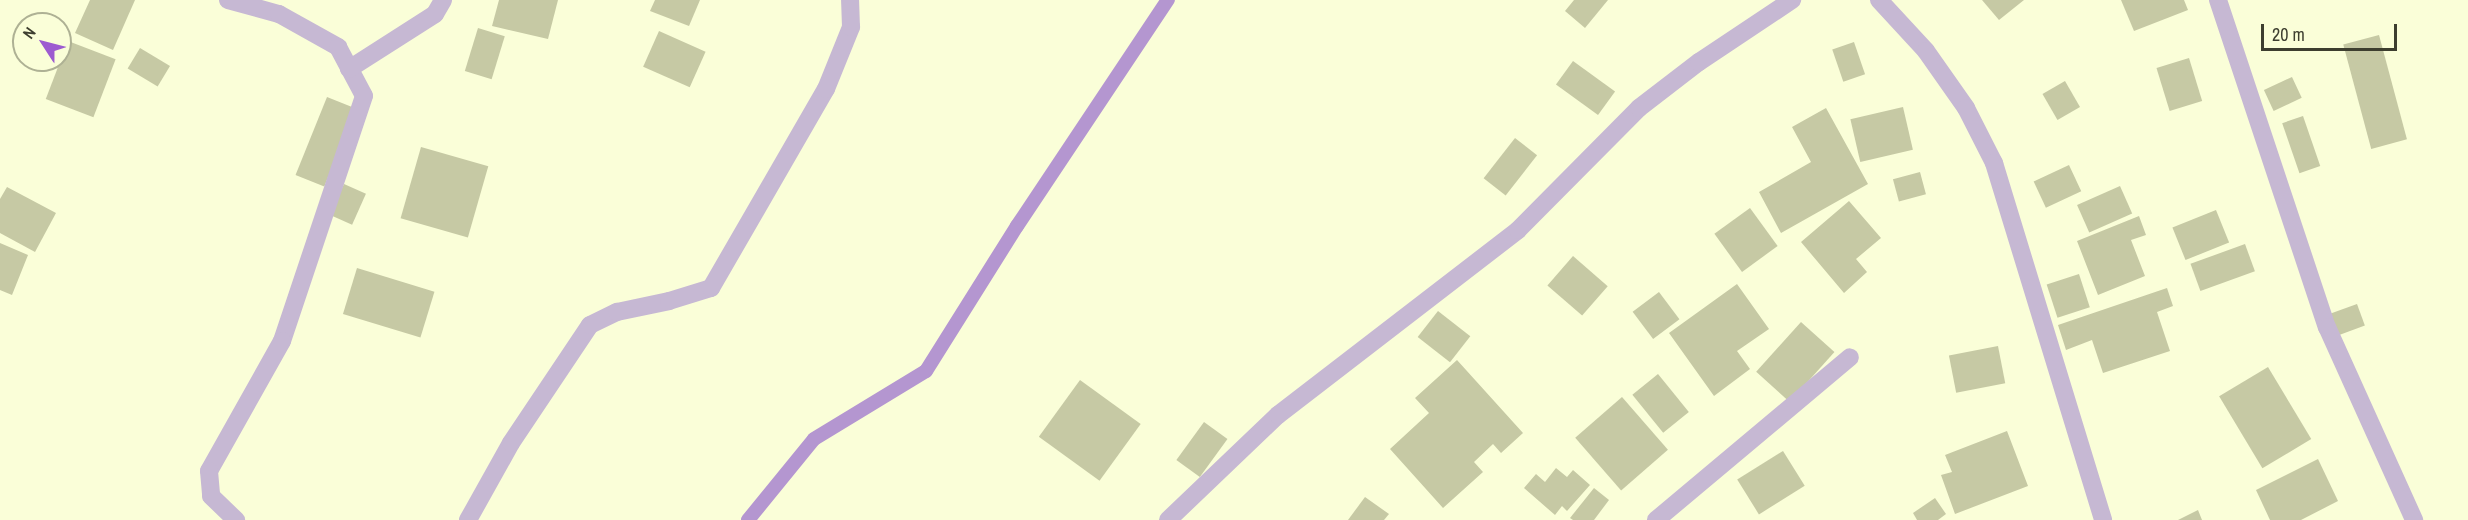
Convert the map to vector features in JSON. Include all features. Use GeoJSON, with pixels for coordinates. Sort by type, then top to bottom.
{"type":"FeatureCollection","features":[{"type":"Feature","properties":{"kind":"street"},"geometry":{"type":"LineString","coordinates":[[228,0],[279,14],[338,47],[364,96],[302,288],[282,340],[209,471],[211,496],[236,520]]}},
{"type":"Feature","properties":{"kind":"street"},"geometry":{"type":"LineString","coordinates":[[349,69],[435,14],[443,0]]}},
{"type":"Feature","properties":{"kind":"street"},"geometry":{"type":"LineString","coordinates":[[468,520],[510,443],[590,325],[618,312],[669,301],[711,288],[826,88],[851,27],[850,0]]}},
{"type":"Feature","properties":{"kind":"street"},"geometry":{"type":"LineString","coordinates":[[1168,520],[1278,415],[1518,231],[1639,108],[1699,62],[1792,0]]}},
{"type":"Feature","properties":{"kind":"street"},"geometry":{"type":"LineString","coordinates":[[1879,0],[1926,51],[1966,108],[1994,163],[2103,520]]}},
{"type":"Feature","properties":{"kind":"street"},"geometry":{"type":"LineString","coordinates":[[2218,0],[2327,327],[2414,520]]}},
{"type":"Feature","properties":{"kind":"street"},"geometry":{"type":"LineString","coordinates":[[1656,520],[1850,357]]}},
{"type":"Feature","properties":{"kind":"building"},"geometry":{"type":"Polygon","coordinates":[[[90,0],[135,0],[113,50],[75,33],[90,0]]]}},
{"type":"Feature","properties":{"kind":"building"},"geometry":{"type":"Polygon","coordinates":[[[499,0],[558,0],[548,39],[492,26],[499,0]]]}},
{"type":"Feature","properties":{"kind":"building"},"geometry":{"type":"Polygon","coordinates":[[[655,0],[700,0],[689,26],[650,11],[655,0]]]}},
{"type":"Feature","properties":{"kind":"building"},"geometry":{"type":"Polygon","coordinates":[[[1574,0],[1608,0],[1585,28],[1565,11],[1574,0]]]}},
{"type":"Feature","properties":{"kind":"building"},"geometry":{"type":"Polygon","coordinates":[[[1982,0],[2024,0],[1999,20],[1982,0]]]}},
{"type":"Feature","properties":{"kind":"building"},"geometry":{"type":"Polygon","coordinates":[[[2121,0],[2184,0],[2188,10],[2134,31],[2121,0]]]}},
{"type":"Feature","properties":{"kind":"building"},"geometry":{"type":"Polygon","coordinates":[[[478,28],[505,36],[492,79],[465,71],[478,28]]]}},
{"type":"Feature","properties":{"kind":"building"},"geometry":{"type":"Polygon","coordinates":[[[659,31],[706,52],[690,87],[643,67],[659,31]]]}},
{"type":"Feature","properties":{"kind":"building"},"geometry":{"type":"Polygon","coordinates":[[[2379,35],[2407,139],[2371,149],[2343,45],[2379,35]]]}},
{"type":"Feature","properties":{"kind":"building"},"geometry":{"type":"Polygon","coordinates":[[[1854,42],[1865,74],[1843,82],[1832,49],[1854,42]]]}},
{"type":"Feature","properties":{"kind":"building"},"geometry":{"type":"Polygon","coordinates":[[[72,43],[116,59],[93,117],[46,99],[56,72],[72,72],[72,43]]]}},
{"type":"Feature","properties":{"kind":"building"},"geometry":{"type":"Polygon","coordinates":[[[140,48],[170,66],[158,87],[128,69],[140,48]]]}},
{"type":"Feature","properties":{"kind":"building"},"geometry":{"type":"Polygon","coordinates":[[[2189,58],[2202,101],[2170,111],[2156,68],[2189,58]]]}},
{"type":"Feature","properties":{"kind":"building"},"geometry":{"type":"Polygon","coordinates":[[[1573,61],[1615,92],[1598,115],[1556,84],[1573,61]]]}},
{"type":"Feature","properties":{"kind":"building"},"geometry":{"type":"Polygon","coordinates":[[[2292,77],[2302,98],[2274,111],[2264,90],[2292,77]]]}},
{"type":"Feature","properties":{"kind":"building"},"geometry":{"type":"Polygon","coordinates":[[[2065,81],[2080,107],[2057,120],[2042,94],[2065,81]]]}},
{"type":"Feature","properties":{"kind":"building"},"geometry":{"type":"Polygon","coordinates":[[[327,97],[356,109],[324,186],[296,175],[327,97]]]}},
{"type":"Feature","properties":{"kind":"building"},"geometry":{"type":"Polygon","coordinates":[[[1903,107],[1913,150],[1860,162],[1850,119],[1903,107]]]}},
{"type":"Feature","properties":{"kind":"building"},"geometry":{"type":"Polygon","coordinates":[[[1826,108],[1868,184],[1781,233],[1759,192],[1811,162],[1792,127],[1826,108]]]}},
{"type":"Feature","properties":{"kind":"building"},"geometry":{"type":"Polygon","coordinates":[[[2303,116],[2320,166],[2299,173],[2282,123],[2303,116]]]}},
{"type":"Feature","properties":{"kind":"building"},"geometry":{"type":"Polygon","coordinates":[[[1515,138],[1537,155],[1506,195],[1484,178],[1515,138]]]}},
{"type":"Feature","properties":{"kind":"building"},"geometry":{"type":"Polygon","coordinates":[[[421,147],[488,166],[468,237],[401,218],[421,147]]]}},
{"type":"Feature","properties":{"kind":"building"},"geometry":{"type":"Polygon","coordinates":[[[2069,165],[2081,191],[2046,208],[2034,181],[2069,165]]]}},
{"type":"Feature","properties":{"kind":"building"},"geometry":{"type":"Polygon","coordinates":[[[1920,172],[1926,194],[1899,201],[1893,179],[1920,172]]]}},
{"type":"Feature","properties":{"kind":"building"},"geometry":{"type":"Polygon","coordinates":[[[344,184],[366,194],[352,225],[330,215],[344,184]]]}},
{"type":"Feature","properties":{"kind":"building"},"geometry":{"type":"Polygon","coordinates":[[[2120,186],[2132,213],[2089,233],[2077,205],[2120,186]]]}},
{"type":"Feature","properties":{"kind":"building"},"geometry":{"type":"Polygon","coordinates":[[[7,187],[56,213],[35,252],[0,233],[0,199],[7,187]]]}},
{"type":"Feature","properties":{"kind":"building"},"geometry":{"type":"Polygon","coordinates":[[[1849,201],[1881,238],[1856,259],[1867,272],[1844,293],[1801,242],[1849,201]]]}},
{"type":"Feature","properties":{"kind":"building"},"geometry":{"type":"Polygon","coordinates":[[[1750,208],[1778,246],[1742,272],[1714,234],[1750,208]]]}},
{"type":"Feature","properties":{"kind":"building"},"geometry":{"type":"Polygon","coordinates":[[[2216,210],[2229,242],[2186,260],[2172,228],[2216,210]]]}},
{"type":"Feature","properties":{"kind":"building"},"geometry":{"type":"Polygon","coordinates":[[[2139,216],[2146,235],[2131,240],[2145,276],[2098,295],[2077,241],[2139,216]]]}},
{"type":"Feature","properties":{"kind":"building"},"geometry":{"type":"Polygon","coordinates":[[[0,243],[28,255],[12,295],[0,290],[0,243]]]}},
{"type":"Feature","properties":{"kind":"building"},"geometry":{"type":"Polygon","coordinates":[[[2245,244],[2255,271],[2200,291],[2190,264],[2245,244]]]}},
{"type":"Feature","properties":{"kind":"building"},"geometry":{"type":"Polygon","coordinates":[[[1573,256],[1608,286],[1582,316],[1547,285],[1573,256]]]}},
{"type":"Feature","properties":{"kind":"building"},"geometry":{"type":"Polygon","coordinates":[[[357,268],[434,292],[420,338],[343,314],[357,268]]]}},
{"type":"Feature","properties":{"kind":"building"},"geometry":{"type":"Polygon","coordinates":[[[2079,274],[2090,307],[2057,318],[2047,285],[2079,274]]]}},
{"type":"Feature","properties":{"kind":"building"},"geometry":{"type":"Polygon","coordinates":[[[1737,284],[1769,329],[1737,351],[1750,369],[1714,396],[1669,333],[1737,284]]]}},
{"type":"Feature","properties":{"kind":"building"},"geometry":{"type":"Polygon","coordinates":[[[2167,288],[2173,306],[2157,312],[2170,351],[2103,373],[2092,340],[2066,350],[2058,325],[2167,288]]]}},
{"type":"Feature","properties":{"kind":"building"},"geometry":{"type":"Polygon","coordinates":[[[1659,292],[1679,319],[1653,339],[1633,312],[1659,292]]]}},
{"type":"Feature","properties":{"kind":"building"},"geometry":{"type":"Polygon","coordinates":[[[2357,304],[2365,326],[2339,335],[2331,314],[2357,304]]]}},
{"type":"Feature","properties":{"kind":"building"},"geometry":{"type":"Polygon","coordinates":[[[1438,311],[1470,336],[1450,362],[1418,337],[1438,311]]]}},
{"type":"Feature","properties":{"kind":"building"},"geometry":{"type":"Polygon","coordinates":[[[1801,322],[1834,352],[1790,402],[1756,372],[1801,322]]]}},
{"type":"Feature","properties":{"kind":"building"},"geometry":{"type":"Polygon","coordinates":[[[1998,346],[2005,383],[1956,393],[1949,356],[1998,346]]]}},
{"type":"Feature","properties":{"kind":"building"},"geometry":{"type":"Polygon","coordinates":[[[1457,360],[1523,433],[1501,453],[1493,444],[1474,462],[1483,472],[1443,508],[1390,449],[1429,413],[1415,398],[1457,360]]]}},
{"type":"Feature","properties":{"kind":"building"},"geometry":{"type":"Polygon","coordinates":[[[2268,367],[2311,439],[2262,468],[2219,396],[2268,367]]]}},
{"type":"Feature","properties":{"kind":"building"},"geometry":{"type":"Polygon","coordinates":[[[1658,374],[1689,412],[1663,433],[1632,395],[1658,374]]]}},
{"type":"Feature","properties":{"kind":"building"},"geometry":{"type":"Polygon","coordinates":[[[1080,380],[1141,424],[1100,481],[1039,437],[1080,380]]]}},
{"type":"Feature","properties":{"kind":"building"},"geometry":{"type":"Polygon","coordinates":[[[1622,397],[1668,450],[1621,491],[1575,438],[1622,397]]]}},
{"type":"Feature","properties":{"kind":"building"},"geometry":{"type":"Polygon","coordinates":[[[1204,422],[1227,439],[1200,477],[1176,460],[1204,422]]]}},
{"type":"Feature","properties":{"kind":"building"},"geometry":{"type":"Polygon","coordinates":[[[2007,431],[2028,486],[1955,514],[1941,475],[1952,472],[1945,455],[2007,431]]]}},
{"type":"Feature","properties":{"kind":"building"},"geometry":{"type":"Polygon","coordinates":[[[1783,451],[1805,486],[1759,514],[1737,480],[1783,451]]]}},
{"type":"Feature","properties":{"kind":"building"},"geometry":{"type":"Polygon","coordinates":[[[2318,459],[2338,501],[2301,520],[2270,520],[2256,490],[2318,459]]]}},
{"type":"Feature","properties":{"kind":"building"},"geometry":{"type":"Polygon","coordinates":[[[1556,468],[1567,477],[1573,470],[1590,485],[1567,511],[1562,506],[1555,515],[1524,488],[1536,474],[1545,482],[1556,468]]]}},
{"type":"Feature","properties":{"kind":"building"},"geometry":{"type":"Polygon","coordinates":[[[1594,488],[1609,500],[1594,520],[1570,518],[1594,488]]]}},
{"type":"Feature","properties":{"kind":"building"},"geometry":{"type":"Polygon","coordinates":[[[1365,497],[1389,514],[1384,520],[1348,520],[1365,497]]]}},
{"type":"Feature","properties":{"kind":"building"},"geometry":{"type":"Polygon","coordinates":[[[1935,498],[1946,514],[1938,520],[1917,520],[1913,513],[1935,498]]]}},
{"type":"Feature","properties":{"kind":"building"},"geometry":{"type":"Polygon","coordinates":[[[2198,510],[2202,520],[2178,520],[2198,510]]]}},
{"type":"Feature","properties":{"kind":"waterway"},"geometry":{"type":"LineString","coordinates":[[748,520],[814,439],[926,371],[1017,226],[1168,0]]}}]}
